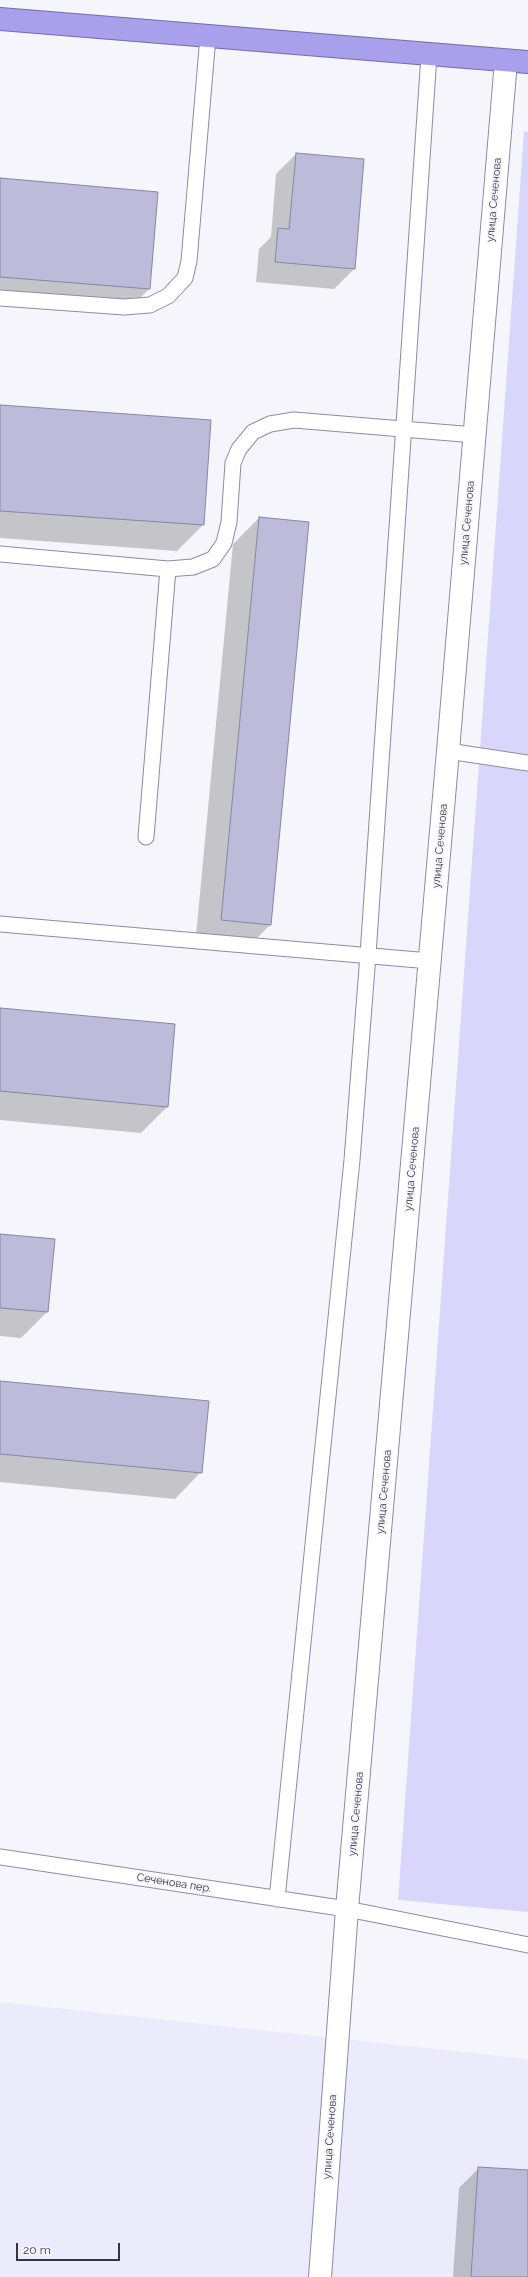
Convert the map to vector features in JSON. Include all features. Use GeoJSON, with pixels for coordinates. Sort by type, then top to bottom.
{"type":"FeatureCollection","features":[{"type":"Feature","properties":{"kind":"highway"},"geometry":{"type":"LineString","coordinates":[[0,19],[528,62]]}},
{"type":"Feature","properties":{"kind":"street","name":"улица Сеченова"},"geometry":{"type":"LineString","coordinates":[[320,2277],[347,1909],[430,961],[506,61]]}},
{"type":"Feature","properties":{"kind":"lane"},"geometry":{"type":"LineString","coordinates":[[0,298],[124,307],[150,305],[168,296],[185,278],[189,260],[208,36]]}},
{"type":"Feature","properties":{"kind":"lane"},"geometry":{"type":"LineString","coordinates":[[277,1898],[352,1160],[368,955],[429,54]]}},
{"type":"Feature","properties":{"kind":"lane"},"geometry":{"type":"LineString","coordinates":[[0,554],[168,569],[193,567],[213,559],[224,543],[229,522],[233,463],[239,449],[253,432],[270,424],[294,420],[475,435]]}},
{"type":"Feature","properties":{"kind":"lane"},"geometry":{"type":"LineString","coordinates":[[146,837],[168,569]]}},
{"type":"Feature","properties":{"kind":"lane"},"geometry":{"type":"LineString","coordinates":[[448,751],[528,763]]}},
{"type":"Feature","properties":{"kind":"lane"},"geometry":{"type":"LineString","coordinates":[[0,924],[430,961]]}},
{"type":"Feature","properties":{"kind":"lane","name":"Сеченова пер."},"geometry":{"type":"LineString","coordinates":[[0,1857],[347,1909],[528,1945]]}},
{"type":"Feature","properties":{"kind":"shaded area"},"geometry":{"type":"Polygon","coordinates":[[[524,131],[528,132],[528,1912],[398,1900],[524,131]]]}},
{"type":"Feature","properties":{"kind":"shaded area"},"geometry":{"type":"Polygon","coordinates":[[[0,2002],[528,2059],[528,2277],[0,2277],[0,2002]]]}},
{"type":"Feature","properties":{"kind":"building"},"geometry":{"type":"Polygon","coordinates":[[[296,153],[364,159],[355,269],[275,262],[278,228],[289,229],[296,153]]]}},
{"type":"Feature","properties":{"kind":"building"},"geometry":{"type":"Polygon","coordinates":[[[0,178],[158,192],[150,289],[0,277],[0,178]]]}},
{"type":"Feature","properties":{"kind":"building"},"geometry":{"type":"Polygon","coordinates":[[[0,405],[211,420],[204,525],[0,511],[0,405]]]}},
{"type":"Feature","properties":{"kind":"building"},"geometry":{"type":"Polygon","coordinates":[[[259,517],[309,522],[271,925],[221,920],[259,517]]]}},
{"type":"Feature","properties":{"kind":"building"},"geometry":{"type":"Polygon","coordinates":[[[0,1008],[175,1024],[168,1107],[0,1091],[0,1008]]]}},
{"type":"Feature","properties":{"kind":"building"},"geometry":{"type":"Polygon","coordinates":[[[0,1234],[55,1239],[48,1312],[0,1308],[0,1234]]]}},
{"type":"Feature","properties":{"kind":"building"},"geometry":{"type":"Polygon","coordinates":[[[0,1381],[209,1401],[202,1473],[0,1454],[0,1381]]]}},
{"type":"Feature","properties":{"kind":"building"},"geometry":{"type":"Polygon","coordinates":[[[478,2167],[528,2170],[528,2277],[471,2277],[478,2167]]]}}]}
